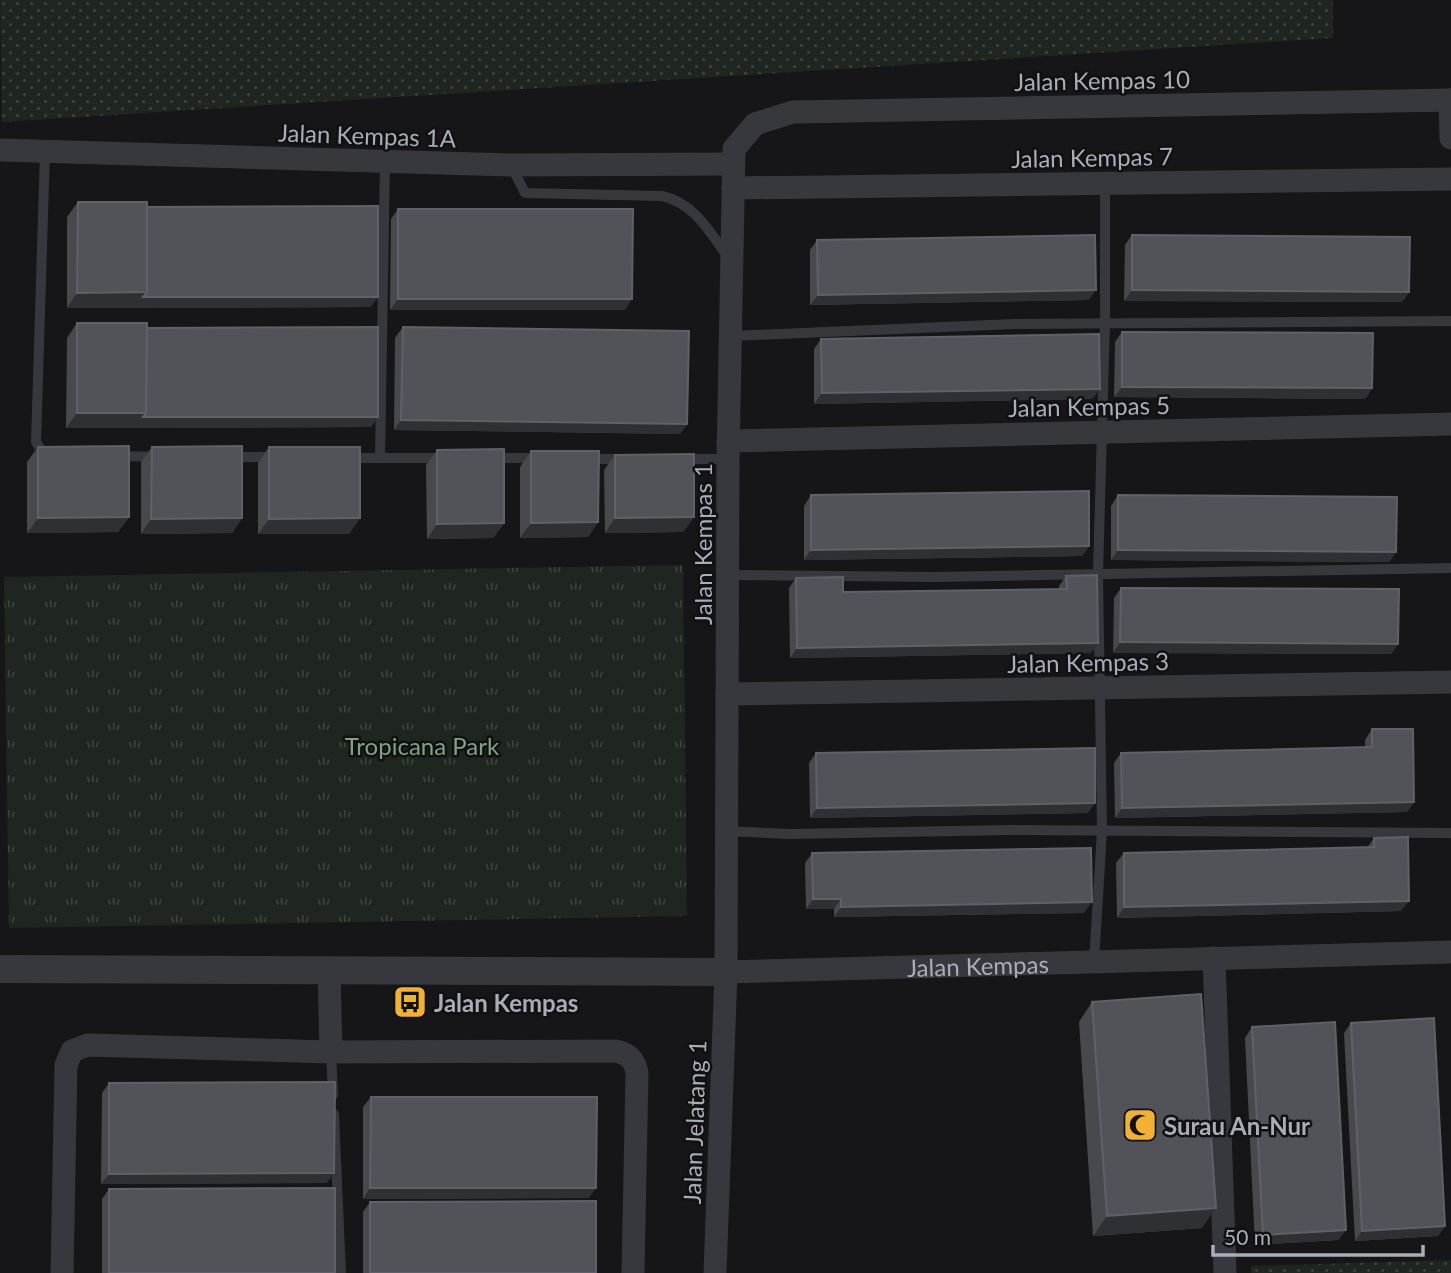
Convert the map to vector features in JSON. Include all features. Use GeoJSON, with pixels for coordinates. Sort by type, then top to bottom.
{"type":"FeatureCollection","features":[{"type":"Feature","properties":{"kind":"street","name":"Jalan Kempas 10"},"geometry":{"type":"LineString","coordinates":[[755,124],[793,112],[1450,100]]}},
{"type":"Feature","properties":{"kind":"street"},"geometry":{"type":"LineString","coordinates":[[1450,100],[1451,138]]}},
{"type":"Feature","properties":{"kind":"street","name":"Jalan Kempas 1"},"geometry":{"type":"LineString","coordinates":[[726,972],[728,450],[733,164],[734,149],[755,124]]}},
{"type":"Feature","properties":{"kind":"street","name":"Jalan Kempas 1A"},"geometry":{"type":"LineString","coordinates":[[0,150],[511,165],[733,164]]}},
{"type":"Feature","properties":{"kind":"street","name":"Jalan Kempas 7"},"geometry":{"type":"LineString","coordinates":[[733,187],[1451,179]]}},
{"type":"Feature","properties":{"kind":"street","name":"Jalan Kempas 5"},"geometry":{"type":"LineString","coordinates":[[728,450],[1101,432],[1451,424]]}},
{"type":"Feature","properties":{"kind":"street","name":"Jalan Kempas 3"},"geometry":{"type":"LineString","coordinates":[[727,694],[1451,682]]}},
{"type":"Feature","properties":{"kind":"street","name":"Jalan Kempas"},"geometry":{"type":"LineString","coordinates":[[0,969],[726,972],[1451,952]]}},
{"type":"Feature","properties":{"kind":"street"},"geometry":{"type":"LineString","coordinates":[[1214,958],[1225,1273]]}},
{"type":"Feature","properties":{"kind":"street"},"geometry":{"type":"LineString","coordinates":[[329,970],[331,1052]]}},
{"type":"Feature","properties":{"kind":"street","name":"Jalan Jelatang 1"},"geometry":{"type":"LineString","coordinates":[[715,1273],[726,972]]}},
{"type":"Feature","properties":{"kind":"street"},"geometry":{"type":"LineString","coordinates":[[62,1273],[66,1065],[72,1051],[88,1045],[331,1052],[616,1051],[631,1058],[637,1073],[633,1273]]}},
{"type":"Feature","properties":{"kind":"lane"},"geometry":{"type":"LineString","coordinates":[[44,151],[36,442],[41,450],[51,456],[65,456]]}},
{"type":"Feature","properties":{"kind":"lane"},"geometry":{"type":"LineString","coordinates":[[380,458],[385,161]]}},
{"type":"Feature","properties":{"kind":"lane"},"geometry":{"type":"LineString","coordinates":[[511,165],[526,193],[662,196],[677,199],[698,217],[732,261]]}},
{"type":"Feature","properties":{"kind":"lane"},"geometry":{"type":"LineString","coordinates":[[1094,962],[1102,831],[1098,574],[1105,323],[1105,183]]}},
{"type":"Feature","properties":{"kind":"lane"},"geometry":{"type":"LineString","coordinates":[[731,336],[1014,324],[1451,321]]}},
{"type":"Feature","properties":{"kind":"lane"},"geometry":{"type":"LineString","coordinates":[[673,459],[728,450]]}},
{"type":"Feature","properties":{"kind":"lane"},"geometry":{"type":"LineString","coordinates":[[106,456],[175,457]]}},
{"type":"Feature","properties":{"kind":"lane"},"geometry":{"type":"LineString","coordinates":[[216,457],[284,457]]}},
{"type":"Feature","properties":{"kind":"lane"},"geometry":{"type":"LineString","coordinates":[[339,457],[450,458]]}},
{"type":"Feature","properties":{"kind":"lane"},"geometry":{"type":"LineString","coordinates":[[478,458],[547,458]]}},
{"type":"Feature","properties":{"kind":"lane"},"geometry":{"type":"LineString","coordinates":[[575,458],[631,459]]}},
{"type":"Feature","properties":{"kind":"lane"},"geometry":{"type":"LineString","coordinates":[[728,575],[935,578],[1451,568]]}},
{"type":"Feature","properties":{"kind":"lane"},"geometry":{"type":"LineString","coordinates":[[726,831],[790,834],[1102,831],[1451,833]]}},
{"type":"Feature","properties":{"kind":"lane"},"geometry":{"type":"LineString","coordinates":[[331,1052],[341,1273]]}},
{"type":"Feature","properties":{"kind":"green space"},"geometry":{"type":"Polygon","coordinates":[[[0,0],[1333,0],[1333,38],[2,122],[0,0]]]}},
{"type":"Feature","properties":{"kind":"green space","name":"Tropicana Park"},"geometry":{"type":"Polygon","coordinates":[[[683,565],[687,916],[9,928],[4,577],[683,565]]]}},
{"type":"Feature","properties":{"kind":"green space"},"geometry":{"type":"Polygon","coordinates":[[[1451,1260],[1451,1273],[1251,1273],[1251,1266],[1451,1260]]]}},
{"type":"Feature","properties":{"kind":"building"},"geometry":{"type":"Polygon","coordinates":[[[78,202],[147,202],[147,292],[77,293],[78,202]]]}},
{"type":"Feature","properties":{"kind":"building"},"geometry":{"type":"Polygon","coordinates":[[[378,206],[378,297],[143,297],[147,292],[147,207],[378,206]]]}},
{"type":"Feature","properties":{"kind":"building"},"geometry":{"type":"Polygon","coordinates":[[[398,209],[633,209],[632,299],[398,299],[398,209]]]}},
{"type":"Feature","properties":{"kind":"building"},"geometry":{"type":"Polygon","coordinates":[[[1095,235],[1096,290],[818,295],[817,240],[1095,235]]]}},
{"type":"Feature","properties":{"kind":"building"},"geometry":{"type":"Polygon","coordinates":[[[1132,235],[1410,237],[1409,292],[1132,290],[1132,235]]]}},
{"type":"Feature","properties":{"kind":"building"},"geometry":{"type":"Polygon","coordinates":[[[77,323],[147,323],[146,413],[77,413],[77,323]]]}},
{"type":"Feature","properties":{"kind":"building"},"geometry":{"type":"Polygon","coordinates":[[[378,327],[378,417],[143,417],[146,413],[147,328],[378,327]]]}},
{"type":"Feature","properties":{"kind":"building"},"geometry":{"type":"Polygon","coordinates":[[[403,327],[689,331],[687,424],[401,420],[403,327]]]}},
{"type":"Feature","properties":{"kind":"building"},"geometry":{"type":"Polygon","coordinates":[[[1122,332],[1373,333],[1372,388],[1122,387],[1122,332]]]}},
{"type":"Feature","properties":{"kind":"building"},"geometry":{"type":"Polygon","coordinates":[[[1099,334],[1100,389],[822,393],[821,339],[1099,334]]]}},
{"type":"Feature","properties":{"kind":"building"},"geometry":{"type":"Polygon","coordinates":[[[129,446],[129,517],[38,518],[38,447],[129,446]]]}},
{"type":"Feature","properties":{"kind":"building"},"geometry":{"type":"Polygon","coordinates":[[[242,446],[242,518],[151,519],[152,447],[242,446]]]}},
{"type":"Feature","properties":{"kind":"building"},"geometry":{"type":"Polygon","coordinates":[[[269,447],[360,447],[360,518],[269,519],[269,447]]]}},
{"type":"Feature","properties":{"kind":"building"},"geometry":{"type":"Polygon","coordinates":[[[504,449],[504,523],[437,524],[437,450],[504,449]]]}},
{"type":"Feature","properties":{"kind":"building"},"geometry":{"type":"Polygon","coordinates":[[[531,451],[599,451],[598,522],[531,523],[531,451]]]}},
{"type":"Feature","properties":{"kind":"building"},"geometry":{"type":"Polygon","coordinates":[[[694,454],[694,517],[615,518],[615,455],[694,454]]]}},
{"type":"Feature","properties":{"kind":"building"},"geometry":{"type":"Polygon","coordinates":[[[1089,491],[1089,546],[811,550],[811,495],[1089,491]]]}},
{"type":"Feature","properties":{"kind":"building"},"geometry":{"type":"Polygon","coordinates":[[[1118,495],[1397,497],[1396,552],[1118,550],[1118,495]]]}},
{"type":"Feature","properties":{"kind":"building"},"geometry":{"type":"Polygon","coordinates":[[[1097,575],[1098,643],[797,648],[796,578],[843,577],[843,592],[1067,589],[1066,576],[1097,575]]]}},
{"type":"Feature","properties":{"kind":"building"},"geometry":{"type":"Polygon","coordinates":[[[1121,588],[1399,589],[1398,644],[1120,642],[1121,588]]]}},
{"type":"Feature","properties":{"kind":"building"},"geometry":{"type":"Polygon","coordinates":[[[1372,729],[1413,729],[1414,802],[1122,808],[1121,753],[1372,747],[1372,729]]]}},
{"type":"Feature","properties":{"kind":"building"},"geometry":{"type":"Polygon","coordinates":[[[1095,748],[1095,803],[817,808],[816,753],[1095,748]]]}},
{"type":"Feature","properties":{"kind":"building"},"geometry":{"type":"Polygon","coordinates":[[[1408,837],[1409,901],[1124,907],[1124,853],[1374,847],[1374,838],[1408,837]]]}},
{"type":"Feature","properties":{"kind":"building"},"geometry":{"type":"Polygon","coordinates":[[[1091,848],[1092,902],[841,907],[841,899],[813,899],[812,853],[1091,848]]]}},
{"type":"Feature","properties":{"kind":"building","name":"Surau An-Nur"},"geometry":{"type":"Polygon","coordinates":[[[1201,994],[1216,1208],[1107,1216],[1092,1002],[1201,994]]]}},
{"type":"Feature","properties":{"kind":"building"},"geometry":{"type":"Polygon","coordinates":[[[1434,1018],[1445,1226],[1362,1231],[1351,1023],[1434,1018]]]}},
{"type":"Feature","properties":{"kind":"building"},"geometry":{"type":"Polygon","coordinates":[[[1335,1022],[1346,1230],[1263,1235],[1252,1027],[1335,1022]]]}},
{"type":"Feature","properties":{"kind":"building"},"geometry":{"type":"Polygon","coordinates":[[[335,1082],[334,1173],[109,1174],[109,1083],[335,1082]]]}},
{"type":"Feature","properties":{"kind":"building"},"geometry":{"type":"Polygon","coordinates":[[[371,1097],[597,1097],[596,1188],[370,1188],[371,1097]]]}},
{"type":"Feature","properties":{"kind":"building"},"geometry":{"type":"Polygon","coordinates":[[[335,1188],[335,1273],[109,1273],[109,1189],[335,1188]]]}},
{"type":"Feature","properties":{"kind":"building"},"geometry":{"type":"Polygon","coordinates":[[[596,1201],[596,1273],[370,1273],[370,1202],[596,1201]]]}},
{"type":"Feature","properties":{"kind":"place","name":"Jalan Kempas"},"geometry":{"type":"Point","coordinates":[410,1002]}},
{"type":"Feature","properties":{"kind":"place","name":"Surau An-Nur"},"geometry":{"type":"Point","coordinates":[1140,1125]}}]}
